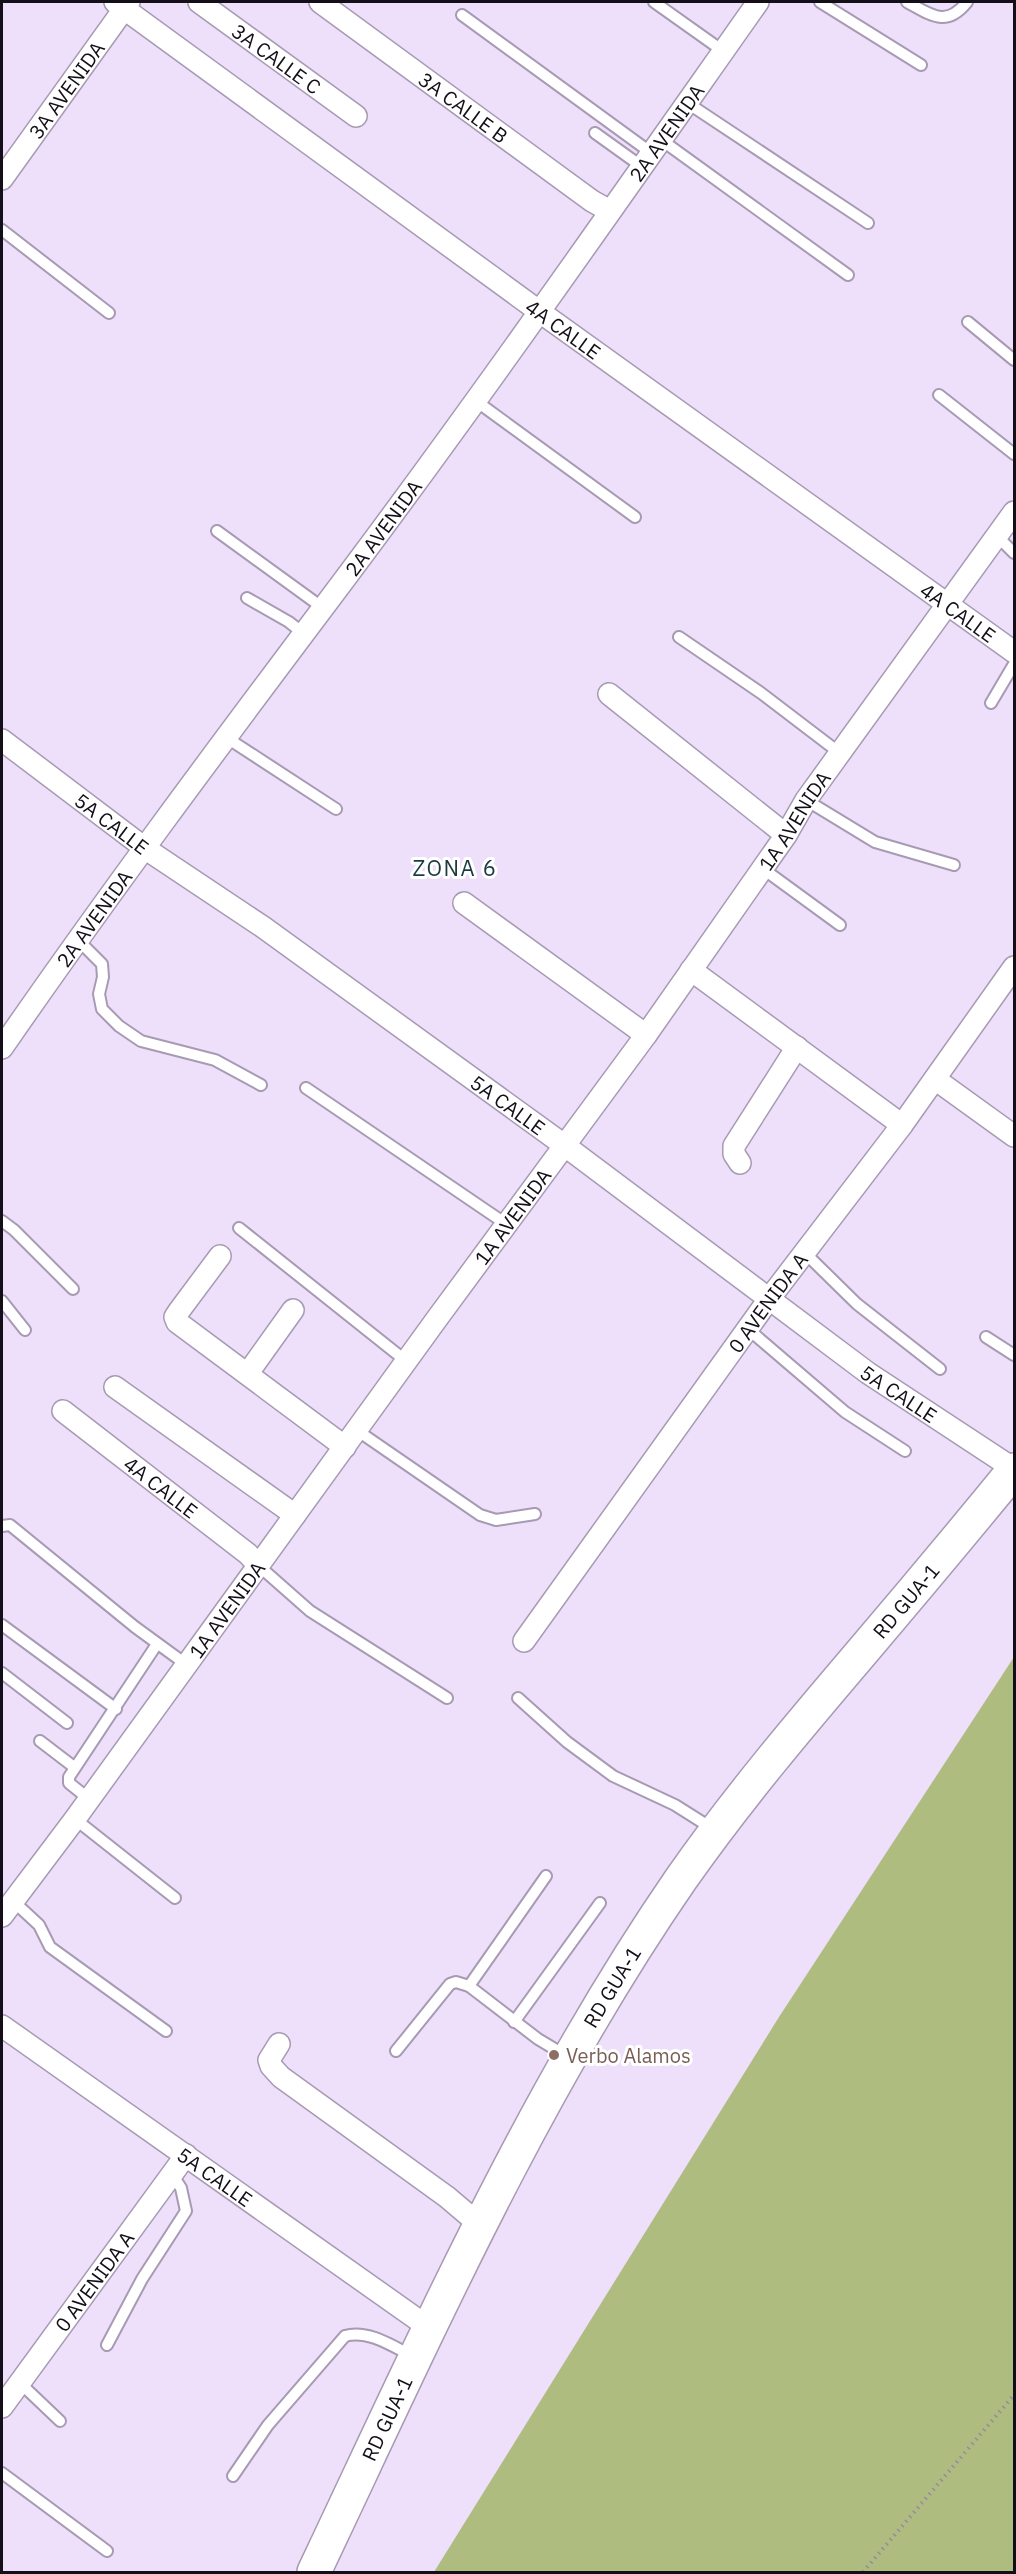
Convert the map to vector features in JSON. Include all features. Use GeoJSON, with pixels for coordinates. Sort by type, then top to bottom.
{"type":"FeatureCollection","features":[{"type":"Feature","properties":{"kind":"main road","name":"RD GUA-1"},"geometry":{"type":"LineString","coordinates":[[314,2572],[428,2327],[480,2225],[570,2058],[679,1882],[781,1746],[1014,1470]]}},
{"type":"Feature","properties":{"kind":"street","name":"3A CALLE C"},"geometry":{"type":"LineString","coordinates":[[199,2],[356,116]]}},
{"type":"Feature","properties":{"kind":"street","name":"3A CALLE B"},"geometry":{"type":"LineString","coordinates":[[320,2],[592,201],[610,211]]}},
{"type":"Feature","properties":{"kind":"street","name":"2A AVENIDA"},"geometry":{"type":"LineString","coordinates":[[2,1048],[77,939],[146,849],[476,401],[758,2]]}},
{"type":"Feature","properties":{"kind":"street","name":"3A AVENIDA"},"geometry":{"type":"LineString","coordinates":[[2,179],[123,4]]}},
{"type":"Feature","properties":{"kind":"street","name":"4A CALLE"},"geometry":{"type":"LineString","coordinates":[[123,4],[540,312],[1014,652]]}},
{"type":"Feature","properties":{"kind":"street","name":"1A AVENIDA"},"geometry":{"type":"LineString","coordinates":[[7,1907],[75,1819],[406,1361],[646,1035],[786,835],[806,800],[1014,512]]}},
{"type":"Feature","properties":{"kind":"street"},"geometry":{"type":"LineString","coordinates":[[609,694],[786,835]]}},
{"type":"Feature","properties":{"kind":"street","name":"5A CALLE"},"geometry":{"type":"LineString","coordinates":[[2,740],[146,849],[263,927],[564,1145],[868,1373],[1014,1470]]}},
{"type":"Feature","properties":{"kind":"street"},"geometry":{"type":"LineString","coordinates":[[464,903],[646,1035]]}},
{"type":"Feature","properties":{"kind":"street","name":"0 AVENIDA A"},"geometry":{"type":"LineString","coordinates":[[524,1641],[769,1299],[902,1125],[1014,967]]}},
{"type":"Feature","properties":{"kind":"street"},"geometry":{"type":"LineString","coordinates":[[692,970],[902,1125]]}},
{"type":"Feature","properties":{"kind":"street"},"geometry":{"type":"LineString","coordinates":[[740,1163],[734,1154],[734,1146],[797,1047]]}},
{"type":"Feature","properties":{"kind":"street"},"geometry":{"type":"LineString","coordinates":[[934,1079],[1014,1136]]}},
{"type":"Feature","properties":{"kind":"street"},"geometry":{"type":"LineString","coordinates":[[220,1256],[175,1317],[177,1322],[248,1373],[351,1438]]}},
{"type":"Feature","properties":{"kind":"street"},"geometry":{"type":"LineString","coordinates":[[248,1373],[292,1310]]}},
{"type":"Feature","properties":{"kind":"street"},"geometry":{"type":"LineString","coordinates":[[115,1387],[295,1515]]}},
{"type":"Feature","properties":{"kind":"street","name":"4A CALLE"},"geometry":{"type":"LineString","coordinates":[[63,1411],[248,1554],[259,1566]]}},
{"type":"Feature","properties":{"kind":"street","name":"5A CALLE"},"geometry":{"type":"LineString","coordinates":[[2,2026],[428,2327]]}},
{"type":"Feature","properties":{"kind":"street"},"geometry":{"type":"LineString","coordinates":[[279,2044],[269,2060],[271,2066],[281,2077],[447,2197],[480,2225]]}},
{"type":"Feature","properties":{"kind":"street","name":"0 AVENIDA A"},"geometry":{"type":"LineString","coordinates":[[2,2407],[186,2155]]}},
{"type":"Feature","properties":{"kind":"lane"},"geometry":{"type":"LineString","coordinates":[[654,2],[723,51]]}},
{"type":"Feature","properties":{"kind":"lane"},"geometry":{"type":"LineString","coordinates":[[820,2],[921,65]]}},
{"type":"Feature","properties":{"kind":"lane"},"geometry":{"type":"LineString","coordinates":[[907,2],[934,16],[943,17],[952,15],[967,2]]}},
{"type":"Feature","properties":{"kind":"lane"},"geometry":{"type":"LineString","coordinates":[[462,15],[650,152],[848,275]]}},
{"type":"Feature","properties":{"kind":"lane"},"geometry":{"type":"LineString","coordinates":[[686,102],[868,223]]}},
{"type":"Feature","properties":{"kind":"lane"},"geometry":{"type":"LineString","coordinates":[[595,133],[650,152]]}},
{"type":"Feature","properties":{"kind":"lane"},"geometry":{"type":"LineString","coordinates":[[2,230],[109,314]]}},
{"type":"Feature","properties":{"kind":"lane"},"geometry":{"type":"LineString","coordinates":[[968,322],[1014,360]]}},
{"type":"Feature","properties":{"kind":"lane"},"geometry":{"type":"LineString","coordinates":[[939,395],[1014,454]]}},
{"type":"Feature","properties":{"kind":"lane"},"geometry":{"type":"LineString","coordinates":[[476,401],[635,517]]}},
{"type":"Feature","properties":{"kind":"lane"},"geometry":{"type":"LineString","coordinates":[[217,531],[323,608]]}},
{"type":"Feature","properties":{"kind":"lane"},"geometry":{"type":"LineString","coordinates":[[997,536],[1014,553]]}},
{"type":"Feature","properties":{"kind":"lane"},"geometry":{"type":"LineString","coordinates":[[247,598],[289,622],[304,634]]}},
{"type":"Feature","properties":{"kind":"lane"},"geometry":{"type":"LineString","coordinates":[[678,637],[760,693],[841,754]]}},
{"type":"Feature","properties":{"kind":"lane"},"geometry":{"type":"LineString","coordinates":[[991,704],[1014,664]]}},
{"type":"Feature","properties":{"kind":"lane"},"geometry":{"type":"LineString","coordinates":[[227,738],[336,809]]}},
{"type":"Feature","properties":{"kind":"lane"},"geometry":{"type":"LineString","coordinates":[[806,800],[875,842],[954,866]]}},
{"type":"Feature","properties":{"kind":"lane"},"geometry":{"type":"LineString","coordinates":[[762,868],[840,925]]}},
{"type":"Feature","properties":{"kind":"lane"},"geometry":{"type":"LineString","coordinates":[[77,939],[102,964],[103,977],[99,994],[102,1010],[120,1026],[141,1041],[215,1060],[261,1085]]}},
{"type":"Feature","properties":{"kind":"lane"},"geometry":{"type":"LineString","coordinates":[[306,1088],[506,1224]]}},
{"type":"Feature","properties":{"kind":"lane"},"geometry":{"type":"LineString","coordinates":[[2,1221],[14,1230],[73,1289]]}},
{"type":"Feature","properties":{"kind":"lane"},"geometry":{"type":"LineString","coordinates":[[239,1228],[406,1361]]}},
{"type":"Feature","properties":{"kind":"lane"},"geometry":{"type":"LineString","coordinates":[[804,1252],[857,1304],[940,1369]]}},
{"type":"Feature","properties":{"kind":"lane"},"geometry":{"type":"LineString","coordinates":[[2,1302],[25,1330]]}},
{"type":"Feature","properties":{"kind":"lane"},"geometry":{"type":"LineString","coordinates":[[748,1329],[845,1412],[904,1451]]}},
{"type":"Feature","properties":{"kind":"lane"},"geometry":{"type":"LineString","coordinates":[[986,1337],[1014,1355]]}},
{"type":"Feature","properties":{"kind":"lane"},"geometry":{"type":"LineString","coordinates":[[351,1438],[480,1515],[496,1520],[535,1514]]}},
{"type":"Feature","properties":{"kind":"lane"},"geometry":{"type":"LineString","coordinates":[[2,1526],[10,1525],[187,1665]]}},
{"type":"Feature","properties":{"kind":"lane"},"geometry":{"type":"LineString","coordinates":[[259,1566],[310,1611],[447,1698]]}},
{"type":"Feature","properties":{"kind":"lane"},"geometry":{"type":"LineString","coordinates":[[2,1625],[116,1709]]}},
{"type":"Feature","properties":{"kind":"lane"},"geometry":{"type":"LineString","coordinates":[[89,1799],[69,1783],[69,1777],[158,1644]]}},
{"type":"Feature","properties":{"kind":"lane"},"geometry":{"type":"LineString","coordinates":[[2,1672],[67,1723]]}},
{"type":"Feature","properties":{"kind":"lane"},"geometry":{"type":"LineString","coordinates":[[518,1698],[567,1742],[613,1776],[675,1805],[716,1831]]}},
{"type":"Feature","properties":{"kind":"lane"},"geometry":{"type":"LineString","coordinates":[[40,1741],[74,1767]]}},
{"type":"Feature","properties":{"kind":"lane"},"geometry":{"type":"LineString","coordinates":[[75,1819],[175,1898]]}},
{"type":"Feature","properties":{"kind":"lane"},"geometry":{"type":"LineString","coordinates":[[469,1986],[546,1876]]}},
{"type":"Feature","properties":{"kind":"lane"},"geometry":{"type":"LineString","coordinates":[[514,2022],[600,1903]]}},
{"type":"Feature","properties":{"kind":"lane"},"geometry":{"type":"LineString","coordinates":[[7,1907],[39,1925],[50,1947],[166,2031]]}},
{"type":"Feature","properties":{"kind":"lane"},"geometry":{"type":"LineString","coordinates":[[396,2051],[450,1984],[456,1982],[469,1986],[514,2022],[570,2058]]}},
{"type":"Feature","properties":{"kind":"lane"},"geometry":{"type":"LineString","coordinates":[[107,2346],[142,2279],[186,2211],[181,2188],[172,2174]]}},
{"type":"Feature","properties":{"kind":"lane"},"geometry":{"type":"LineString","coordinates":[[233,2476],[268,2425],[345,2336],[361,2334],[414,2357]]}},
{"type":"Feature","properties":{"kind":"lane"},"geometry":{"type":"LineString","coordinates":[[19,2382],[60,2421]]}},
{"type":"Feature","properties":{"kind":"lane"},"geometry":{"type":"LineString","coordinates":[[2,2473],[107,2551]]}},
{"type":"Feature","properties":{"kind":"path"},"geometry":{"type":"LineString","coordinates":[[863,2572],[1014,2395]]}},
{"type":"Feature","properties":{"kind":"green space"},"geometry":{"type":"Polygon","coordinates":[[[1014,1657],[1014,2572],[434,2572],[779,2017],[1014,1657]]]}},
{"type":"Feature","properties":{"kind":"place","name":"Verbo Alamos"},"geometry":{"type":"Point","coordinates":[554,2055]}},
{"type":"Feature","properties":{"kind":"district","name":"ZONA 6"},"geometry":{"type":"Point","coordinates":[455,867]}}]}
